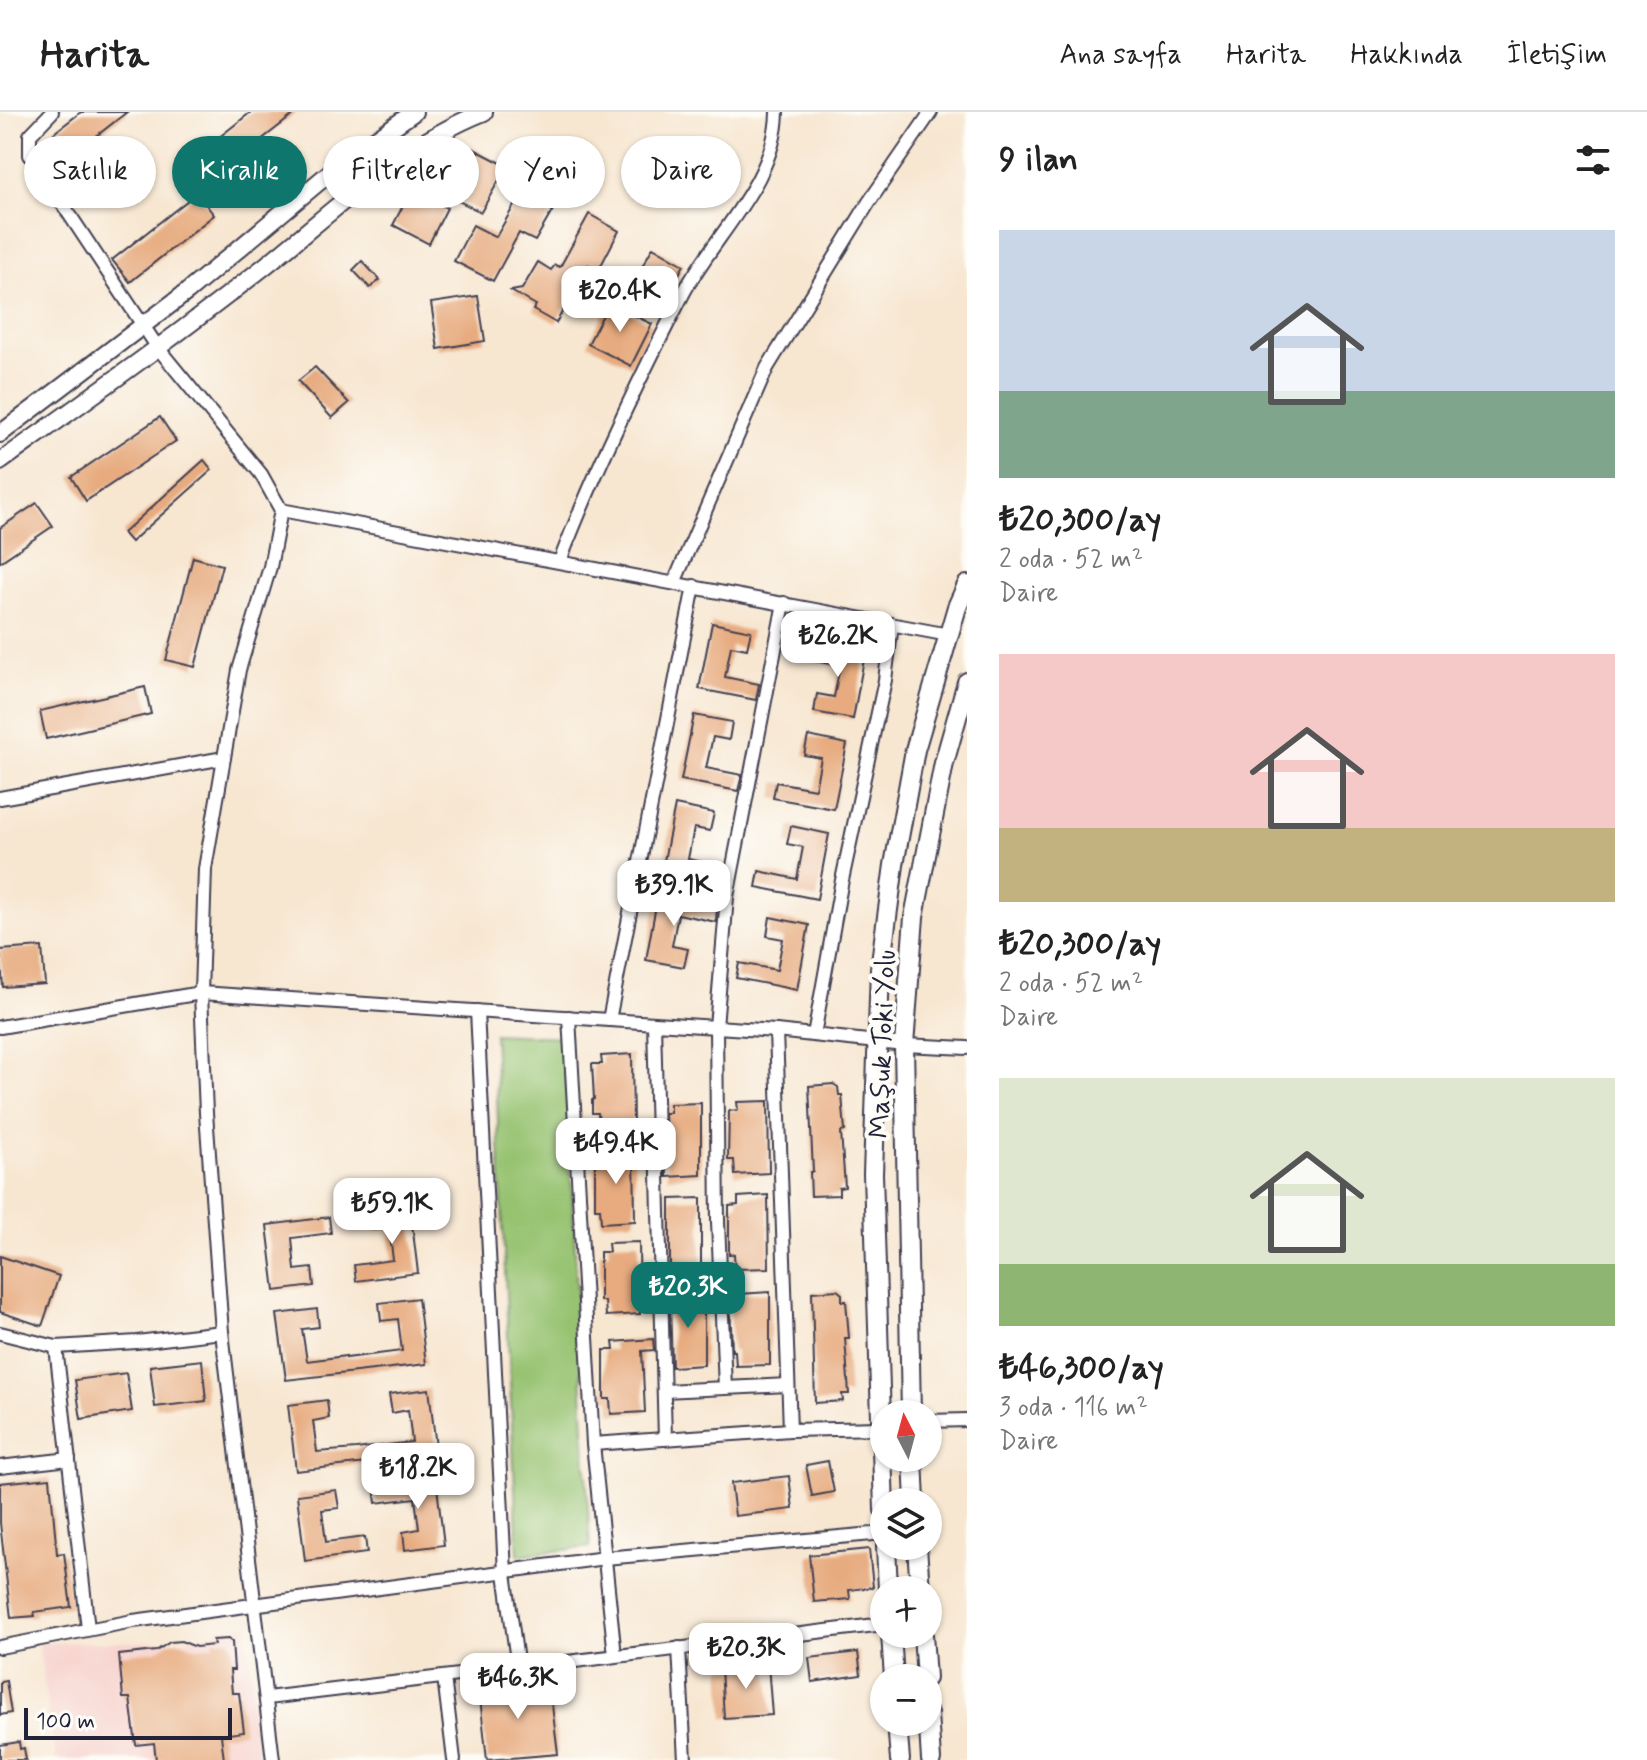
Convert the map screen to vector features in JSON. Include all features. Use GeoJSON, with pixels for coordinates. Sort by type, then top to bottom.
{"type":"FeatureCollection","features":[{"type":"Feature","properties":{"kind":"main road"},"geometry":{"type":"LineString","coordinates":[[880,1400],[873,1174],[880,969],[894,865],[915,750],[967,585]]}},
{"type":"Feature","properties":{"kind":"main road","name":"Maşuk Toki Yolu"},"geometry":{"type":"LineString","coordinates":[[911,1400],[904,1045],[914,917],[944,763],[967,682]]}},
{"type":"Feature","properties":{"kind":"main road"},"geometry":{"type":"LineString","coordinates":[[898,1736],[900,1760]]}},
{"type":"Feature","properties":{"kind":"main road"},"geometry":{"type":"LineString","coordinates":[[929,1736],[931,1760]]}},
{"type":"Feature","properties":{"kind":"street"},"geometry":{"type":"LineString","coordinates":[[52,112],[30,135],[30,155],[158,348],[261,474],[281,510],[270,567],[239,670],[205,869],[201,993],[206,1113],[222,1332],[273,1760]]}},
{"type":"Feature","properties":{"kind":"street"},"geometry":{"type":"LineString","coordinates":[[0,434],[187,292],[339,165],[414,112]]}},
{"type":"Feature","properties":{"kind":"street"},"geometry":{"type":"LineString","coordinates":[[0,462],[158,348],[385,167],[425,140],[484,112]]}},
{"type":"Feature","properties":{"kind":"street"},"geometry":{"type":"LineString","coordinates":[[560,561],[589,485],[684,291],[757,181],[776,128],[777,112]]}},
{"type":"Feature","properties":{"kind":"street"},"geometry":{"type":"LineString","coordinates":[[674,583],[767,368],[869,202],[931,112]]}},
{"type":"Feature","properties":{"kind":"street"},"geometry":{"type":"LineString","coordinates":[[281,510],[949,635]]}},
{"type":"Feature","properties":{"kind":"street"},"geometry":{"type":"LineString","coordinates":[[609,1020],[694,586]]}},
{"type":"Feature","properties":{"kind":"street"},"geometry":{"type":"LineString","coordinates":[[725,1388],[718,1222],[716,1027],[727,897],[784,603]]}},
{"type":"Feature","properties":{"kind":"street"},"geometry":{"type":"LineString","coordinates":[[814,1035],[834,933],[835,910],[839,903],[885,680],[892,624]]}},
{"type":"Feature","properties":{"kind":"street"},"geometry":{"type":"LineString","coordinates":[[0,798],[224,758]]}},
{"type":"Feature","properties":{"kind":"street"},"geometry":{"type":"LineString","coordinates":[[0,1027],[201,993],[776,1031],[904,1045],[967,1048]]}},
{"type":"Feature","properties":{"kind":"street"},"geometry":{"type":"LineString","coordinates":[[477,1011],[505,1573],[518,1668]]}},
{"type":"Feature","properties":{"kind":"street"},"geometry":{"type":"LineString","coordinates":[[569,1017],[593,1444],[615,1656]]}},
{"type":"Feature","properties":{"kind":"street"},"geometry":{"type":"LineString","coordinates":[[654,1023],[665,1439]]}},
{"type":"Feature","properties":{"kind":"street"},"geometry":{"type":"LineString","coordinates":[[776,1031],[790,1430]]}},
{"type":"Feature","properties":{"kind":"street"},"geometry":{"type":"LineString","coordinates":[[0,1333],[56,1347],[222,1332]]}},
{"type":"Feature","properties":{"kind":"street"},"geometry":{"type":"LineString","coordinates":[[56,1347],[88,1629]]}},
{"type":"Feature","properties":{"kind":"street"},"geometry":{"type":"LineString","coordinates":[[664,1391],[788,1385]]}},
{"type":"Feature","properties":{"kind":"street"},"geometry":{"type":"LineString","coordinates":[[942,1421],[967,1420]]}},
{"type":"Feature","properties":{"kind":"street"},"geometry":{"type":"LineString","coordinates":[[593,1444],[790,1430],[870,1428]]}},
{"type":"Feature","properties":{"kind":"street"},"geometry":{"type":"LineString","coordinates":[[0,1467],[69,1459]]}},
{"type":"Feature","properties":{"kind":"street"},"geometry":{"type":"LineString","coordinates":[[0,1647],[88,1629],[605,1558],[870,1534]]}},
{"type":"Feature","properties":{"kind":"street"},"geometry":{"type":"LineString","coordinates":[[267,1698],[870,1626]]}},
{"type":"Feature","properties":{"kind":"street"},"geometry":{"type":"LineString","coordinates":[[679,1648],[685,1760]]}},
{"type":"Feature","properties":{"kind":"street"},"geometry":{"type":"LineString","coordinates":[[444,1677],[454,1760]]}},
{"type":"Feature","properties":{"kind":"shaded area"},"geometry":{"type":"Polygon","coordinates":[[[247,1624],[258,1760],[56,1760],[38,1643],[181,1641],[247,1624]]]}},
{"type":"Feature","properties":{"kind":"green space"},"geometry":{"type":"Polygon","coordinates":[[[494,1034],[564,1037],[590,1547],[518,1555],[494,1034]]]}},
{"type":"Feature","properties":{"kind":"building"},"geometry":{"type":"Polygon","coordinates":[[[81,112],[127,112],[96,136],[56,136],[54,133],[81,112]]]}},
{"type":"Feature","properties":{"kind":"building"},"geometry":{"type":"Polygon","coordinates":[[[251,112],[297,112],[266,136],[221,136],[251,112]]]}},
{"type":"Feature","properties":{"kind":"building"},"geometry":{"type":"Polygon","coordinates":[[[479,152],[495,160],[495,187],[481,212],[473,208],[479,208],[479,152]]]}},
{"type":"Feature","properties":{"kind":"building"},"geometry":{"type":"Polygon","coordinates":[[[178,208],[209,208],[214,215],[130,282],[112,260],[178,208]]]}},
{"type":"Feature","properties":{"kind":"building"},"geometry":{"type":"Polygon","coordinates":[[[402,208],[447,208],[429,244],[393,225],[402,208]]]}},
{"type":"Feature","properties":{"kind":"building"},"geometry":{"type":"Polygon","coordinates":[[[513,208],[554,208],[535,241],[519,233],[493,281],[454,261],[473,225],[496,237],[513,208]]]}},
{"type":"Feature","properties":{"kind":"building"},"geometry":{"type":"Polygon","coordinates":[[[589,214],[619,231],[598,271],[588,265],[556,323],[533,310],[536,305],[511,291],[522,289],[538,262],[551,270],[555,265],[560,267],[589,214]]]}},
{"type":"Feature","properties":{"kind":"building"},"geometry":{"type":"Polygon","coordinates":[[[653,247],[684,265],[661,306],[630,288],[653,247]]]}},
{"type":"Feature","properties":{"kind":"building"},"geometry":{"type":"Polygon","coordinates":[[[362,261],[380,280],[370,288],[353,270],[362,261]]]}},
{"type":"Feature","properties":{"kind":"building"},"geometry":{"type":"Polygon","coordinates":[[[478,296],[485,341],[438,349],[431,303],[478,296]]]}},
{"type":"Feature","properties":{"kind":"building"},"geometry":{"type":"Polygon","coordinates":[[[609,303],[652,324],[631,366],[588,344],[609,303]]]}},
{"type":"Feature","properties":{"kind":"building"},"geometry":{"type":"Polygon","coordinates":[[[315,367],[349,403],[332,418],[298,381],[315,367]]]}},
{"type":"Feature","properties":{"kind":"building"},"geometry":{"type":"Polygon","coordinates":[[[160,417],[176,441],[86,501],[71,477],[160,417]]]}},
{"type":"Feature","properties":{"kind":"building"},"geometry":{"type":"Polygon","coordinates":[[[204,460],[212,470],[131,542],[123,533],[204,460]]]}},
{"type":"Feature","properties":{"kind":"building"},"geometry":{"type":"Polygon","coordinates":[[[37,503],[53,526],[0,562],[0,528],[37,503]]]}},
{"type":"Feature","properties":{"kind":"building"},"geometry":{"type":"Polygon","coordinates":[[[193,557],[222,565],[195,667],[166,660],[193,557]]]}},
{"type":"Feature","properties":{"kind":"building"},"geometry":{"type":"Polygon","coordinates":[[[712,623],[751,631],[747,649],[731,646],[725,677],[759,684],[756,700],[699,689],[712,623]]]}},
{"type":"Feature","properties":{"kind":"building"},"geometry":{"type":"Polygon","coordinates":[[[804,642],[865,654],[853,719],[814,712],[817,694],[834,697],[840,666],[801,658],[804,642]]]}},
{"type":"Feature","properties":{"kind":"building"},"geometry":{"type":"Polygon","coordinates":[[[145,687],[151,714],[46,739],[40,711],[145,687]]]}},
{"type":"Feature","properties":{"kind":"building"},"geometry":{"type":"Polygon","coordinates":[[[694,715],[732,722],[729,740],[713,737],[706,768],[742,775],[738,791],[681,780],[694,715]]]}},
{"type":"Feature","properties":{"kind":"building"},"geometry":{"type":"Polygon","coordinates":[[[808,736],[847,744],[834,809],[773,798],[776,782],[815,789],[821,758],[804,755],[808,736]]]}},
{"type":"Feature","properties":{"kind":"building"},"geometry":{"type":"Polygon","coordinates":[[[675,805],[714,813],[710,831],[694,828],[688,859],[724,866],[721,882],[662,871],[675,805]]]}},
{"type":"Feature","properties":{"kind":"building"},"geometry":{"type":"Polygon","coordinates":[[[791,826],[829,834],[817,899],[756,887],[759,871],[797,879],[803,847],[787,844],[791,826]]]}},
{"type":"Feature","properties":{"kind":"building"},"geometry":{"type":"Polygon","coordinates":[[[658,894],[717,906],[716,922],[678,914],[672,946],[688,949],[684,967],[646,960],[658,894]]]}},
{"type":"Feature","properties":{"kind":"building"},"geometry":{"type":"Polygon","coordinates":[[[770,917],[809,925],[797,990],[736,978],[739,963],[777,970],[783,939],[767,936],[770,917]]]}},
{"type":"Feature","properties":{"kind":"building"},"geometry":{"type":"Polygon","coordinates":[[[42,947],[45,984],[3,987],[0,950],[42,947]]]}},
{"type":"Feature","properties":{"kind":"building"},"geometry":{"type":"Polygon","coordinates":[[[632,1054],[633,1127],[599,1128],[598,1113],[592,1113],[592,1064],[602,1064],[601,1056],[632,1054]]]}},
{"type":"Feature","properties":{"kind":"building"},"geometry":{"type":"Polygon","coordinates":[[[833,1084],[842,1095],[845,1187],[839,1188],[839,1195],[811,1196],[810,1172],[813,1172],[809,1086],[833,1084]]]}},
{"type":"Feature","properties":{"kind":"building"},"geometry":{"type":"Polygon","coordinates":[[[768,1101],[769,1173],[735,1175],[734,1160],[728,1160],[729,1111],[738,1110],[737,1102],[768,1101]]]}},
{"type":"Feature","properties":{"kind":"building"},"geometry":{"type":"Polygon","coordinates":[[[701,1103],[701,1175],[667,1177],[665,1113],[670,1113],[670,1104],[701,1103]]]}},
{"type":"Feature","properties":{"kind":"building"},"geometry":{"type":"Polygon","coordinates":[[[634,1149],[635,1221],[601,1223],[600,1208],[595,1208],[595,1159],[604,1159],[604,1150],[634,1149]]]}},
{"type":"Feature","properties":{"kind":"building"},"geometry":{"type":"Polygon","coordinates":[[[768,1195],[769,1268],[735,1269],[734,1254],[729,1255],[729,1206],[738,1205],[738,1197],[768,1195]]]}},
{"type":"Feature","properties":{"kind":"building"},"geometry":{"type":"Polygon","coordinates":[[[701,1198],[701,1270],[670,1272],[670,1199],[701,1198]]]}},
{"type":"Feature","properties":{"kind":"building"},"geometry":{"type":"Polygon","coordinates":[[[410,1207],[418,1273],[356,1281],[354,1265],[393,1260],[389,1228],[372,1230],[370,1212],[410,1207]]]}},
{"type":"Feature","properties":{"kind":"building"},"geometry":{"type":"Polygon","coordinates":[[[329,1217],[331,1233],[292,1238],[295,1270],[312,1268],[314,1286],[275,1291],[267,1225],[329,1217]]]}},
{"type":"Feature","properties":{"kind":"building"},"geometry":{"type":"Polygon","coordinates":[[[639,1242],[640,1314],[606,1316],[605,1301],[600,1301],[600,1252],[609,1252],[608,1243],[639,1242]]]}},
{"type":"Feature","properties":{"kind":"building"},"geometry":{"type":"Polygon","coordinates":[[[0,1256],[59,1276],[42,1326],[0,1312],[0,1256]]]}},
{"type":"Feature","properties":{"kind":"building"},"geometry":{"type":"Polygon","coordinates":[[[837,1290],[842,1294],[842,1301],[846,1301],[849,1394],[842,1394],[843,1401],[815,1403],[812,1292],[837,1290]]]}},
{"type":"Feature","properties":{"kind":"building"},"geometry":{"type":"Polygon","coordinates":[[[770,1292],[770,1365],[736,1366],[735,1351],[732,1351],[730,1302],[739,1302],[739,1294],[770,1292]]]}},
{"type":"Feature","properties":{"kind":"building"},"geometry":{"type":"Polygon","coordinates":[[[704,1293],[704,1365],[672,1367],[670,1303],[673,1303],[673,1295],[704,1293]]]}},
{"type":"Feature","properties":{"kind":"building"},"geometry":{"type":"Polygon","coordinates":[[[418,1298],[426,1364],[286,1380],[277,1314],[317,1309],[319,1327],[302,1329],[307,1361],[346,1358],[402,1351],[398,1319],[381,1321],[379,1303],[418,1298]]]}},
{"type":"Feature","properties":{"kind":"building"},"geometry":{"type":"Polygon","coordinates":[[[653,1339],[654,1350],[642,1351],[645,1412],[611,1414],[610,1399],[604,1399],[604,1350],[614,1350],[613,1342],[653,1339]]]}},
{"type":"Feature","properties":{"kind":"building"},"geometry":{"type":"Polygon","coordinates":[[[202,1360],[206,1401],[155,1407],[150,1366],[202,1360]]]}},
{"type":"Feature","properties":{"kind":"building"},"geometry":{"type":"Polygon","coordinates":[[[126,1373],[132,1411],[81,1419],[75,1380],[126,1373]]]}},
{"type":"Feature","properties":{"kind":"building"},"geometry":{"type":"Polygon","coordinates":[[[429,1389],[437,1455],[296,1471],[288,1405],[327,1400],[329,1418],[313,1421],[317,1452],[356,1449],[412,1442],[408,1410],[392,1413],[389,1394],[429,1389]]]}},
{"type":"Feature","properties":{"kind":"building"},"geometry":{"type":"Polygon","coordinates":[[[828,1461],[834,1492],[812,1496],[806,1465],[828,1461]]]}},
{"type":"Feature","properties":{"kind":"building"},"geometry":{"type":"Polygon","coordinates":[[[789,1476],[793,1509],[735,1516],[731,1483],[789,1476]]]}},
{"type":"Feature","properties":{"kind":"building"},"geometry":{"type":"Polygon","coordinates":[[[50,1478],[57,1554],[64,1553],[71,1607],[11,1618],[0,1523],[0,1483],[50,1478]]]}},
{"type":"Feature","properties":{"kind":"building"},"geometry":{"type":"Polygon","coordinates":[[[436,1479],[444,1545],[405,1550],[403,1532],[419,1529],[415,1498],[376,1503],[374,1487],[436,1479]]]}},
{"type":"Feature","properties":{"kind":"building"},"geometry":{"type":"Polygon","coordinates":[[[336,1490],[339,1508],[322,1510],[326,1542],[365,1537],[367,1553],[305,1561],[297,1495],[336,1490]]]}},
{"type":"Feature","properties":{"kind":"building"},"geometry":{"type":"Polygon","coordinates":[[[869,1549],[870,1587],[849,1590],[850,1599],[814,1602],[809,1555],[869,1549]]]}},
{"type":"Feature","properties":{"kind":"building"},"geometry":{"type":"Polygon","coordinates":[[[228,1639],[232,1642],[232,1693],[239,1693],[244,1732],[221,1735],[224,1760],[156,1760],[154,1743],[136,1745],[130,1698],[123,1698],[119,1655],[156,1651],[170,1642],[181,1641],[196,1647],[214,1645],[213,1640],[228,1639]]]}},
{"type":"Feature","properties":{"kind":"building"},"geometry":{"type":"Polygon","coordinates":[[[858,1652],[861,1675],[812,1682],[809,1658],[858,1652]]]}},
{"type":"Feature","properties":{"kind":"building"},"geometry":{"type":"Polygon","coordinates":[[[768,1664],[772,1715],[724,1718],[721,1668],[768,1664]]]}},
{"type":"Feature","properties":{"kind":"building"},"geometry":{"type":"Polygon","coordinates":[[[6,1681],[11,1713],[0,1715],[0,1682],[6,1681]]]}},
{"type":"Feature","properties":{"kind":"building"},"geometry":{"type":"Polygon","coordinates":[[[549,1681],[558,1754],[487,1760],[479,1689],[549,1681]]]}},
{"type":"Feature","properties":{"kind":"building"},"geometry":{"type":"Polygon","coordinates":[[[19,1742],[20,1749],[24,1748],[26,1760],[0,1760],[0,1745],[19,1742]]]}}]}
